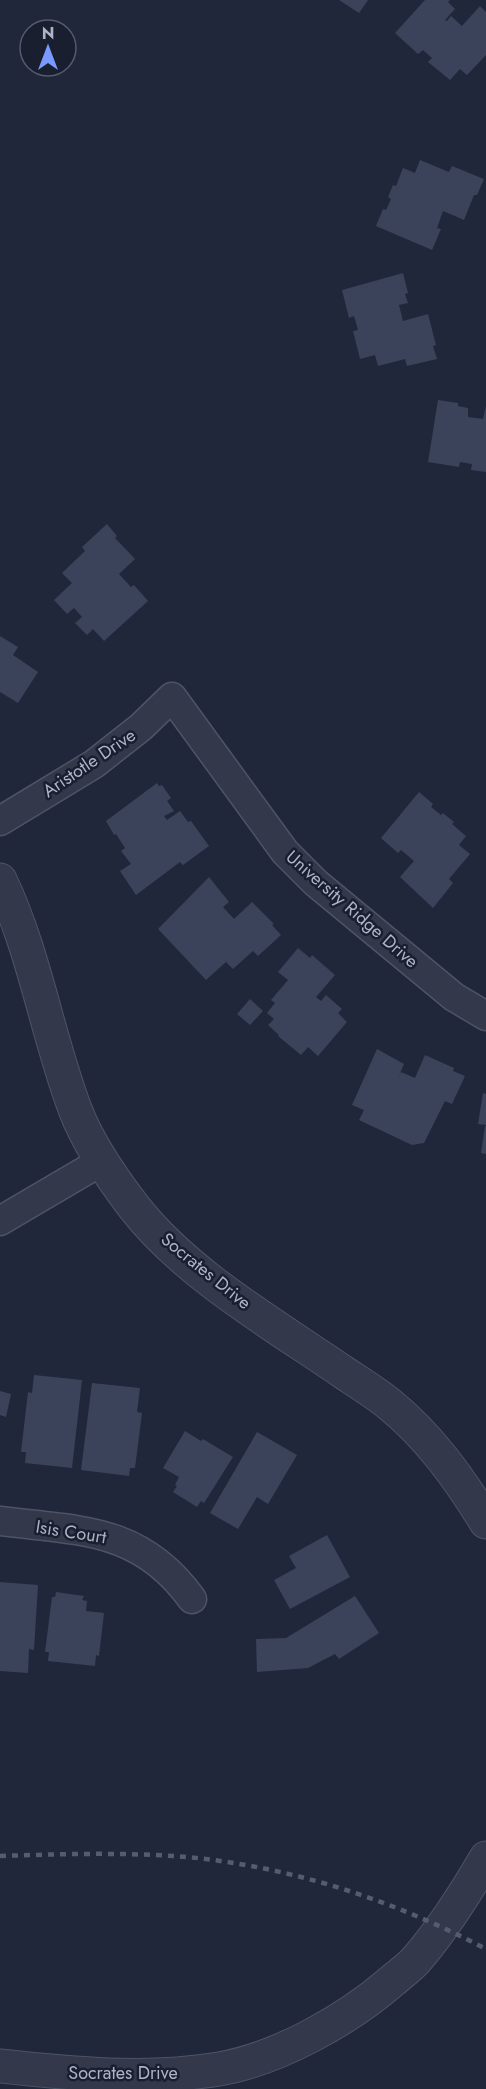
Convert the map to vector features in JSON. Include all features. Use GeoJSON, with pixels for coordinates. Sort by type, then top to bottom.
{"type":"FeatureCollection","features":[{"type":"Feature","properties":{"kind":"street","name":"Aristotle Drive"},"geometry":{"type":"LineString","coordinates":[[0,821],[94,764],[141,727],[172,697]]}},
{"type":"Feature","properties":{"kind":"street","name":"University Ridge Drive"},"geometry":{"type":"LineString","coordinates":[[172,697],[285,852],[316,883],[454,997],[486,1016]]}},
{"type":"Feature","properties":{"kind":"street","name":"Socrates Drive"},"geometry":{"type":"LineString","coordinates":[[0,880],[21,934],[75,1110],[102,1161],[134,1207],[170,1246],[213,1282],[388,1403],[427,1439],[459,1477],[486,1522]]}},
{"type":"Feature","properties":{"kind":"street"},"geometry":{"type":"LineString","coordinates":[[0,1221],[102,1161]]}},
{"type":"Feature","properties":{"kind":"street","name":"Isis Court"},"geometry":{"type":"LineString","coordinates":[[0,1521],[97,1533],[129,1545],[158,1562],[192,1599]]}},
{"type":"Feature","properties":{"kind":"street","name":"Socrates Drive"},"geometry":{"type":"LineString","coordinates":[[0,2066],[119,2076],[172,2075],[220,2069],[261,2057],[305,2038],[348,2015],[414,1961],[442,1926],[486,1858]]}},
{"type":"Feature","properties":{"kind":"building"},"geometry":{"type":"Polygon","coordinates":[[[339,0],[368,0],[359,13],[339,0]]]}},
{"type":"Feature","properties":{"kind":"building"},"geometry":{"type":"Polygon","coordinates":[[[425,0],[450,0],[448,2],[455,9],[445,20],[447,21],[451,16],[462,26],[480,6],[486,12],[486,55],[467,75],[460,69],[450,80],[428,62],[432,58],[423,50],[418,54],[395,33],[425,0]]]}},
{"type":"Feature","properties":{"kind":"building"},"geometry":{"type":"Polygon","coordinates":[[[420,160],[449,172],[452,166],[484,179],[477,195],[474,195],[464,220],[443,211],[437,228],[441,229],[432,250],[376,226],[383,209],[386,210],[391,199],[388,197],[393,185],[396,186],[403,168],[415,173],[420,160]]]}},
{"type":"Feature","properties":{"kind":"building"},"geometry":{"type":"Polygon","coordinates":[[[403,273],[408,303],[399,305],[403,321],[428,314],[437,359],[407,366],[405,359],[378,366],[375,355],[360,359],[353,331],[358,330],[354,316],[349,318],[342,290],[403,273]]]}},
{"type":"Feature","properties":{"kind":"building"},"geometry":{"type":"Polygon","coordinates":[[[438,400],[458,403],[458,406],[468,408],[468,417],[483,419],[486,406],[486,472],[471,470],[472,464],[460,462],[459,467],[428,462],[438,400]]]}},
{"type":"Feature","properties":{"kind":"building"},"geometry":{"type":"Polygon","coordinates":[[[107,524],[117,536],[115,538],[135,559],[119,574],[131,587],[134,585],[148,601],[104,641],[93,629],[87,635],[75,623],[82,617],[74,608],[67,614],[54,600],[72,583],[62,573],[85,551],[82,547],[107,524]]]}},
{"type":"Feature","properties":{"kind":"building"},"geometry":{"type":"Polygon","coordinates":[[[0,636],[18,647],[13,655],[38,672],[18,703],[0,692],[0,636]]]}},
{"type":"Feature","properties":{"kind":"building"},"geometry":{"type":"Polygon","coordinates":[[[157,783],[159,786],[162,785],[171,798],[167,801],[174,811],[164,816],[167,820],[180,811],[188,822],[191,821],[209,846],[183,865],[180,862],[136,895],[120,871],[131,864],[121,851],[125,848],[106,821],[157,783]]]}},
{"type":"Feature","properties":{"kind":"building"},"geometry":{"type":"Polygon","coordinates":[[[419,792],[433,804],[431,807],[454,822],[452,824],[466,836],[459,845],[470,854],[449,879],[453,883],[433,908],[400,877],[414,861],[401,850],[398,853],[381,838],[419,792]]]}},
{"type":"Feature","properties":{"kind":"building"},"geometry":{"type":"Polygon","coordinates":[[[209,877],[229,902],[223,907],[234,919],[252,902],[274,924],[272,925],[281,935],[258,956],[253,951],[233,969],[226,962],[206,980],[158,929],[209,877]]]}},
{"type":"Feature","properties":{"kind":"building"},"geometry":{"type":"Polygon","coordinates":[[[298,948],[310,958],[312,955],[335,975],[316,997],[321,1001],[326,995],[342,1009],[338,1013],[347,1022],[318,1056],[308,1047],[301,1055],[268,1025],[274,1019],[267,1013],[275,1003],[271,1000],[288,980],[278,972],[298,948]]]}},
{"type":"Feature","properties":{"kind":"building"},"geometry":{"type":"Polygon","coordinates":[[[250,999],[263,1011],[250,1025],[237,1014],[250,999]]]}},
{"type":"Feature","properties":{"kind":"building"},"geometry":{"type":"Polygon","coordinates":[[[377,1049],[404,1064],[398,1078],[401,1072],[415,1078],[425,1055],[454,1068],[453,1071],[465,1076],[452,1104],[445,1101],[424,1143],[412,1145],[359,1120],[364,1110],[352,1105],[377,1049]]]}},
{"type":"Feature","properties":{"kind":"building"},"geometry":{"type":"Polygon","coordinates":[[[483,1093],[486,1094],[486,1125],[478,1124],[483,1093]]]}},
{"type":"Feature","properties":{"kind":"building"},"geometry":{"type":"Polygon","coordinates":[[[486,1126],[486,1154],[481,1153],[486,1126]]]}},
{"type":"Feature","properties":{"kind":"building"},"geometry":{"type":"Polygon","coordinates":[[[34,1375],[82,1380],[72,1468],[25,1463],[26,1452],[21,1452],[28,1392],[32,1393],[34,1375]]]}},
{"type":"Feature","properties":{"kind":"building"},"geometry":{"type":"Polygon","coordinates":[[[92,1383],[140,1388],[137,1412],[142,1413],[135,1468],[130,1468],[129,1476],[81,1470],[92,1383]]]}},
{"type":"Feature","properties":{"kind":"building"},"geometry":{"type":"Polygon","coordinates":[[[0,1391],[11,1394],[6,1417],[0,1415],[0,1391]]]}},
{"type":"Feature","properties":{"kind":"building"},"geometry":{"type":"Polygon","coordinates":[[[185,1431],[233,1457],[204,1503],[201,1501],[197,1507],[173,1492],[179,1477],[163,1468],[185,1431]]]}},
{"type":"Feature","properties":{"kind":"building"},"geometry":{"type":"Polygon","coordinates":[[[257,1432],[297,1455],[268,1504],[257,1497],[238,1529],[210,1513],[257,1432]]]}},
{"type":"Feature","properties":{"kind":"building"},"geometry":{"type":"Polygon","coordinates":[[[327,1535],[350,1577],[290,1609],[274,1580],[296,1568],[289,1556],[327,1535]]]}},
{"type":"Feature","properties":{"kind":"building"},"geometry":{"type":"Polygon","coordinates":[[[0,1582],[38,1585],[34,1650],[29,1649],[28,1673],[0,1671],[0,1582]]]}},
{"type":"Feature","properties":{"kind":"building"},"geometry":{"type":"Polygon","coordinates":[[[56,1592],[84,1596],[82,1600],[87,1601],[86,1611],[104,1613],[99,1656],[96,1655],[95,1666],[48,1661],[49,1652],[45,1652],[52,1597],[55,1597],[56,1592]]]}},
{"type":"Feature","properties":{"kind":"building"},"geometry":{"type":"Polygon","coordinates":[[[355,1596],[379,1633],[339,1659],[335,1654],[308,1668],[257,1672],[256,1639],[286,1638],[355,1596]]]}},
{"type":"Feature","properties":{"kind":"railway"},"geometry":{"type":"LineString","coordinates":[[0,1856],[164,1855],[265,1869],[341,1888],[378,1901],[415,1915],[486,1949]]}}]}
